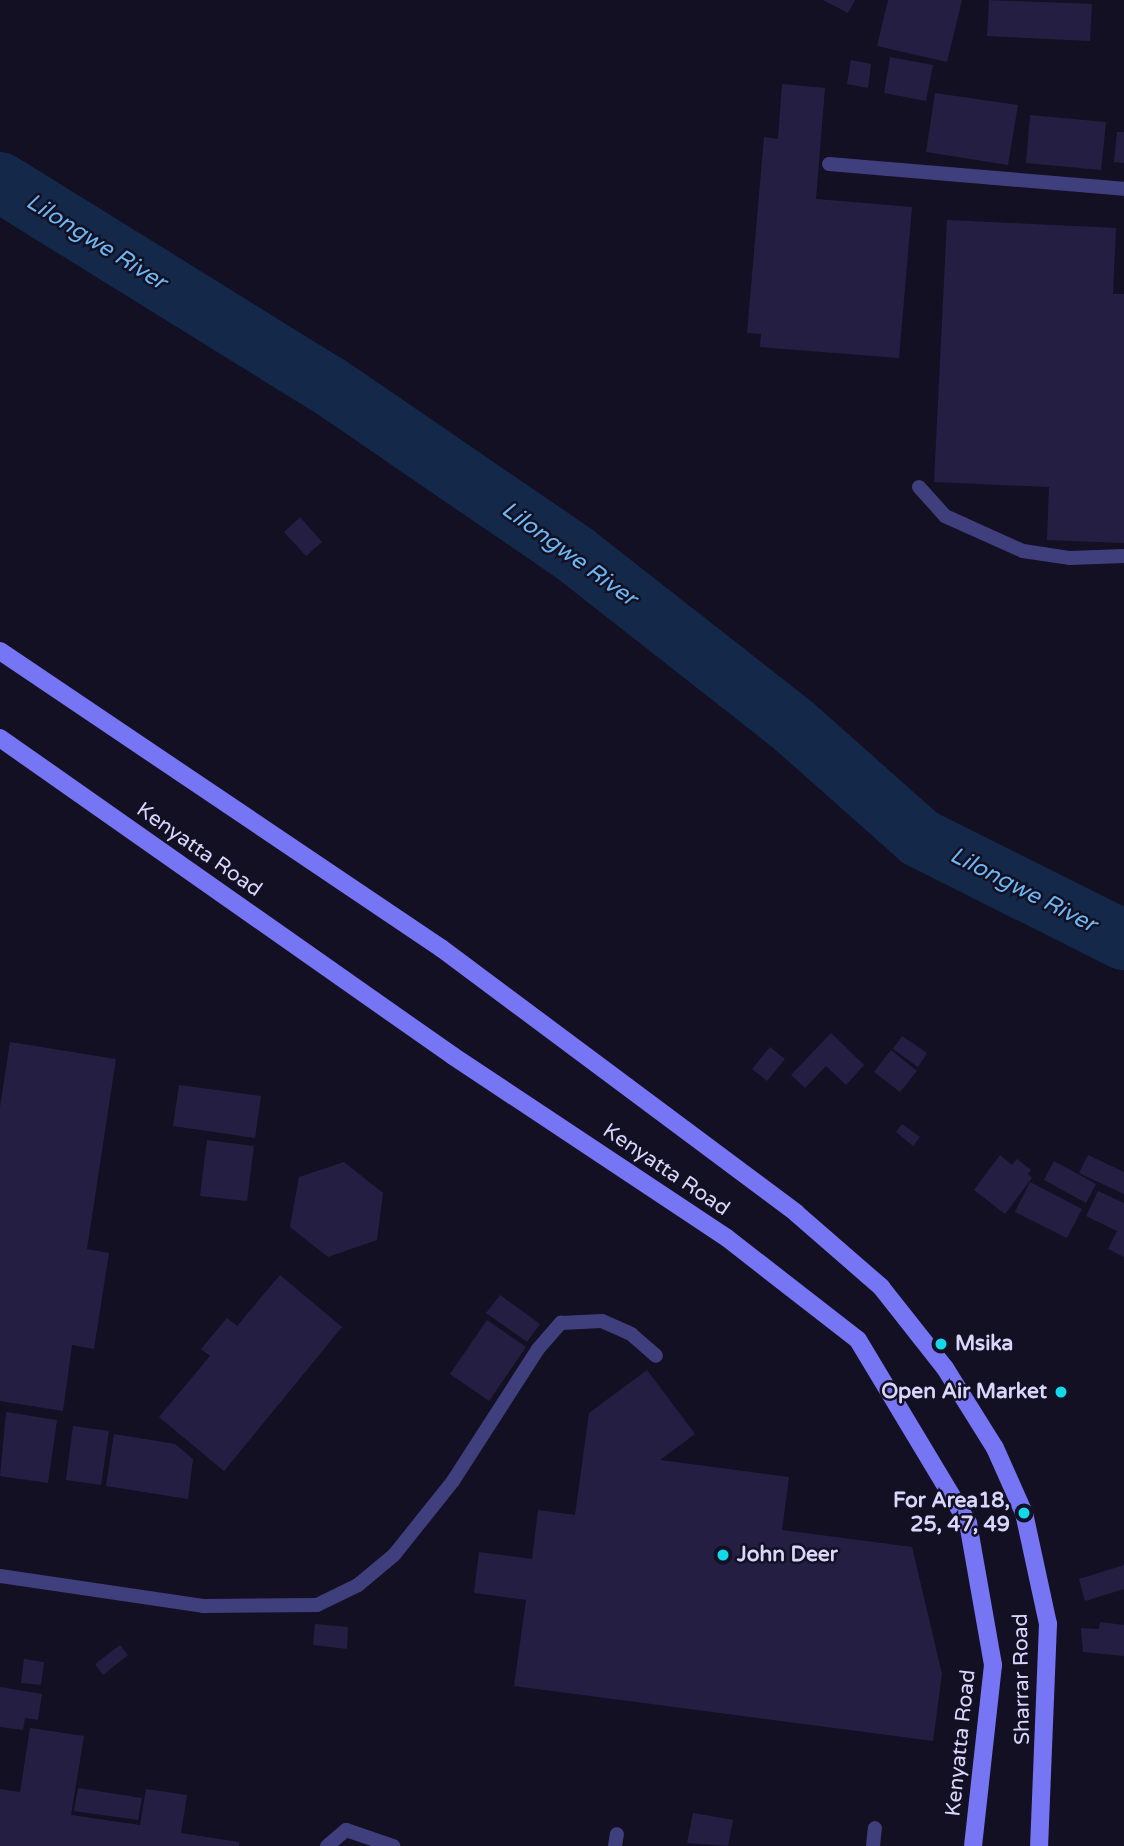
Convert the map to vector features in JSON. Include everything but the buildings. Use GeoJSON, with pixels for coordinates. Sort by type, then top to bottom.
{"type":"FeatureCollection","features":[{"type":"Feature","properties":{"kind":"main road","name":"Kenyatta Road"},"geometry":{"type":"LineString","coordinates":[[0,651],[441,948],[796,1213],[881,1287],[945,1368],[995,1448],[1024,1513]]}},
{"type":"Feature","properties":{"kind":"main road","name":"Kenyatta Road"},"geometry":{"type":"LineString","coordinates":[[0,738],[453,1056],[727,1238],[858,1340],[968,1523],[993,1665],[973,1846]]}},
{"type":"Feature","properties":{"kind":"main road","name":"Sharrar Road"},"geometry":{"type":"LineString","coordinates":[[1024,1513],[1048,1624],[1039,1846]]}},
{"type":"Feature","properties":{"kind":"lane"},"geometry":{"type":"LineString","coordinates":[[829,164],[1124,189]]}},
{"type":"Feature","properties":{"kind":"lane"},"geometry":{"type":"LineString","coordinates":[[919,487],[945,516],[1023,551],[1070,558],[1124,556]]}},
{"type":"Feature","properties":{"kind":"lane"},"geometry":{"type":"LineString","coordinates":[[0,1576],[203,1606],[317,1605],[358,1585],[394,1555],[453,1481],[538,1349],[561,1323],[602,1321],[631,1334],[656,1356]]}},
{"type":"Feature","properties":{"kind":"lane"},"geometry":{"type":"LineString","coordinates":[[873,1846],[875,1828]]}},
{"type":"Feature","properties":{"kind":"lane"},"geometry":{"type":"LineString","coordinates":[[327,1846],[346,1830],[393,1846]]}},
{"type":"Feature","properties":{"kind":"waterway","name":"Lilongwe River"},"geometry":{"type":"LineString","coordinates":[[0,182],[328,385],[576,555],[795,727],[920,838],[1124,940]]}},
{"type":"Feature","properties":{"kind":"place","name":"Msika"},"geometry":{"type":"Point","coordinates":[941,1344]}},
{"type":"Feature","properties":{"kind":"place","name":"Open Air Market"},"geometry":{"type":"Point","coordinates":[1061,1392]}},
{"type":"Feature","properties":{"kind":"place","name":"For Area18, 25, 47, 49"},"geometry":{"type":"Point","coordinates":[1024,1513]}},
{"type":"Feature","properties":{"kind":"place","name":"John Deer"},"geometry":{"type":"Point","coordinates":[723,1555]}}]}
